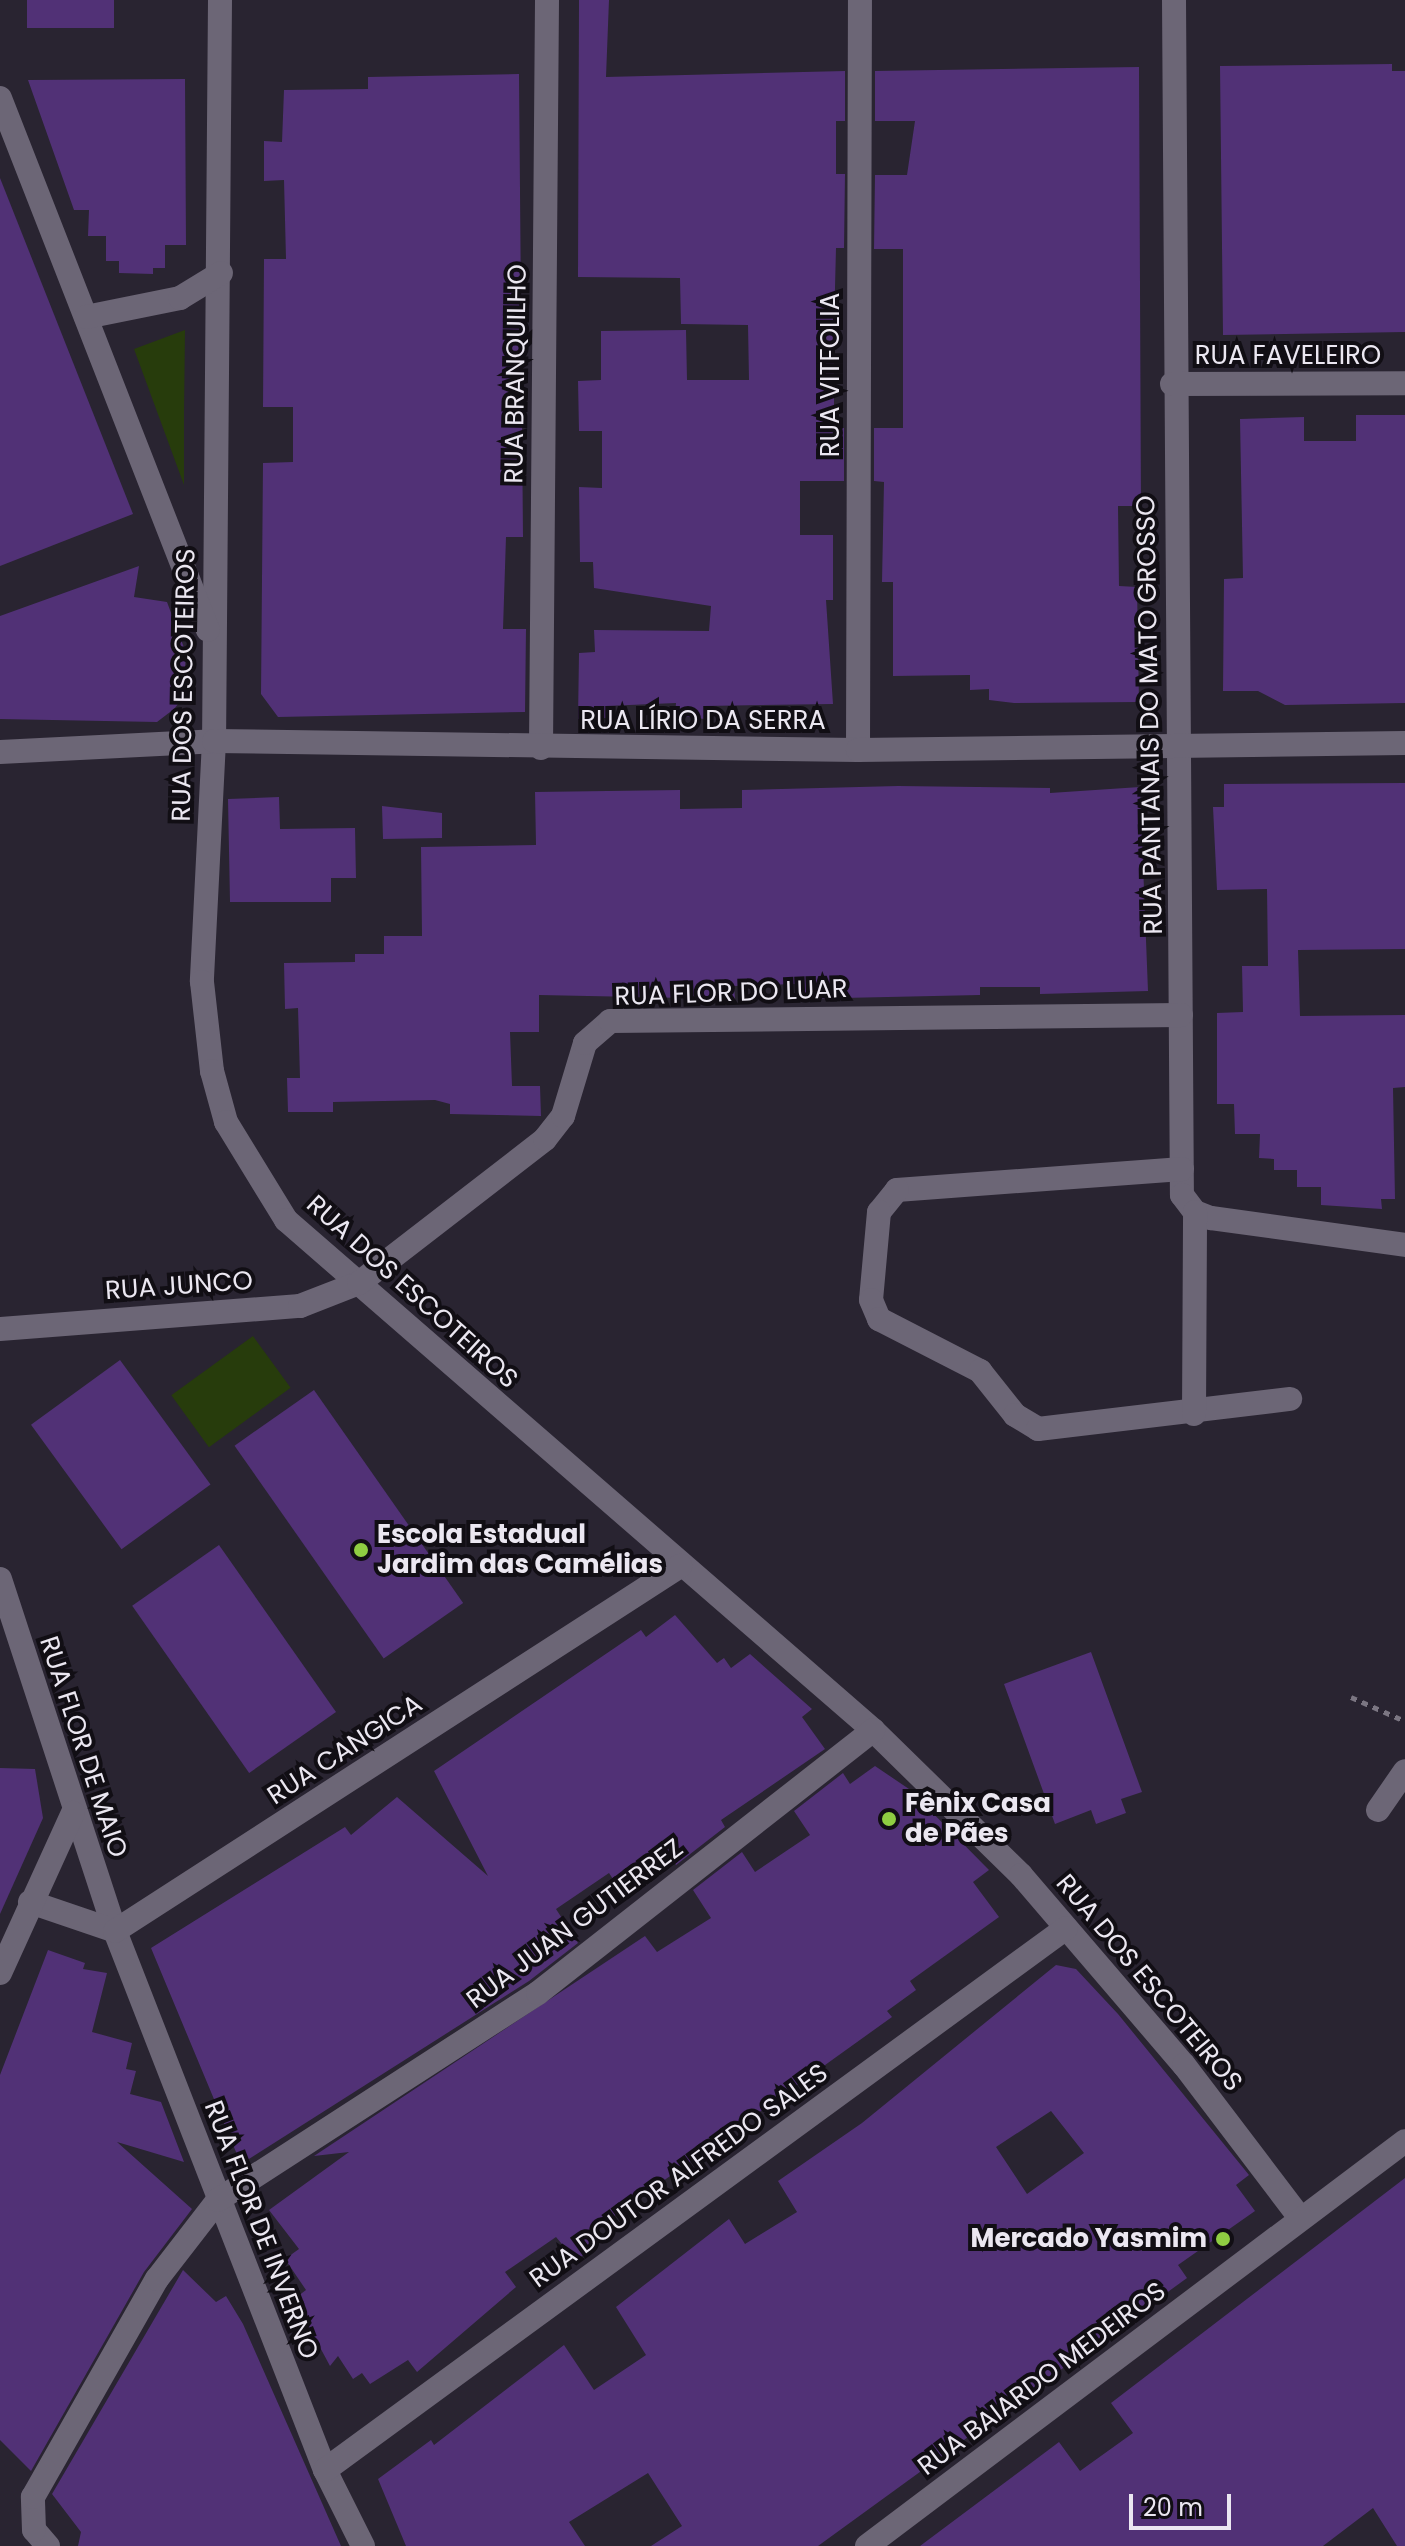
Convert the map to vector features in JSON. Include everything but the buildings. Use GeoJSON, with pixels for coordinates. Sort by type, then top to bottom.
{"type":"FeatureCollection","features":[{"type":"Feature","properties":{"kind":"street","name":"RUA DOS ESCOTEIROS"},"geometry":{"type":"LineString","coordinates":[[220,0],[221,273],[212,640],[214,741],[202,982],[212,1071],[226,1122],[286,1220],[680,1566],[873,1730],[1021,1875],[1184,2065],[1301,2219]]}},
{"type":"Feature","properties":{"kind":"street","name":"RUA BRANQUILHO"},"geometry":{"type":"LineString","coordinates":[[541,748],[547,0]]}},
{"type":"Feature","properties":{"kind":"street","name":"RUA VITFOLIA"},"geometry":{"type":"LineString","coordinates":[[858,750],[860,0]]}},
{"type":"Feature","properties":{"kind":"street","name":"RUA PANTANAIS DO MATO GROSSO"},"geometry":{"type":"LineString","coordinates":[[1174,0],[1172,384],[1181,746],[1182,1195],[1195,1212]]}},
{"type":"Feature","properties":{"kind":"street"},"geometry":{"type":"LineString","coordinates":[[0,98],[212,640]]}},
{"type":"Feature","properties":{"kind":"street"},"geometry":{"type":"LineString","coordinates":[[86,317],[180,298],[221,273]]}},
{"type":"Feature","properties":{"kind":"street","name":"RUA FAVELEIRO"},"geometry":{"type":"LineString","coordinates":[[1172,384],[1405,383]]}},
{"type":"Feature","properties":{"kind":"street","name":"RUA LÍRIO DA SERRA"},"geometry":{"type":"LineString","coordinates":[[0,752],[214,741],[541,748],[858,750],[1405,743]]}},
{"type":"Feature","properties":{"kind":"street","name":"RUA FLOR DO LUAR"},"geometry":{"type":"LineString","coordinates":[[359,1283],[545,1139],[563,1116],[585,1043],[610,1021],[1181,1015]]}},
{"type":"Feature","properties":{"kind":"street"},"geometry":{"type":"LineString","coordinates":[[1182,1169],[897,1190],[879,1212],[871,1300],[879,1319],[980,1371],[1015,1415],[1038,1429],[1194,1414],[1290,1399]]}},
{"type":"Feature","properties":{"kind":"street"},"geometry":{"type":"LineString","coordinates":[[1194,1414],[1195,1212],[1405,1245]]}},
{"type":"Feature","properties":{"kind":"street","name":"RUA JUNCO"},"geometry":{"type":"LineString","coordinates":[[0,1329],[300,1306],[359,1283]]}},
{"type":"Feature","properties":{"kind":"street","name":"RUA CANGICA"},"geometry":{"type":"LineString","coordinates":[[115,1931],[680,1566]]}},
{"type":"Feature","properties":{"kind":"street","name":"RUA FLOR DE MAIO"},"geometry":{"type":"LineString","coordinates":[[0,1579],[73,1813],[115,1931]]}},
{"type":"Feature","properties":{"kind":"street","name":"RUA JUAN GUTIERREZ"},"geometry":{"type":"LineString","coordinates":[[48,2546],[30,2512],[42,2480],[157,2279],[218,2200],[538,1993],[873,1730]]}},
{"type":"Feature","properties":{"kind":"street"},"geometry":{"type":"LineString","coordinates":[[1378,1810],[1405,1771]]}},
{"type":"Feature","properties":{"kind":"street"},"geometry":{"type":"LineString","coordinates":[[0,1973],[73,1813]]}},
{"type":"Feature","properties":{"kind":"street"},"geometry":{"type":"LineString","coordinates":[[30,1902],[115,1931]]}},
{"type":"Feature","properties":{"kind":"street","name":"RUA DOUTOR ALFREDO SALES"},"geometry":{"type":"LineString","coordinates":[[325,2470],[1066,1928]]}},
{"type":"Feature","properties":{"kind":"street","name":"RUA FLOR DE INVERNO"},"geometry":{"type":"LineString","coordinates":[[115,1931],[325,2470],[363,2546]]}},
{"type":"Feature","properties":{"kind":"street","name":"RUA BAIARDO MEDEIROS"},"geometry":{"type":"LineString","coordinates":[[867,2546],[1405,2141]]}},
{"type":"Feature","properties":{"kind":"path"},"geometry":{"type":"LineString","coordinates":[[1351,1697],[1405,1721]]}},
{"type":"Feature","properties":{"kind":"green space"},"geometry":{"type":"Polygon","coordinates":[[[185,330],[184,413],[184,485],[134,349],[185,330]]]}},
{"type":"Feature","properties":{"kind":"green space"},"geometry":{"type":"Polygon","coordinates":[[[253,1336],[291,1388],[209,1447],[171,1395],[253,1336]]]}},
{"type":"Feature","properties":{"kind":"place","name":"Escola Estadual Jardim das Camélias"},"geometry":{"type":"Point","coordinates":[361,1550]}},
{"type":"Feature","properties":{"kind":"place","name":"Fênix Casa de Pães"},"geometry":{"type":"Point","coordinates":[889,1819]}},
{"type":"Feature","properties":{"kind":"place","name":"Mercado Yasmim"},"geometry":{"type":"Point","coordinates":[1223,2239]}}]}
